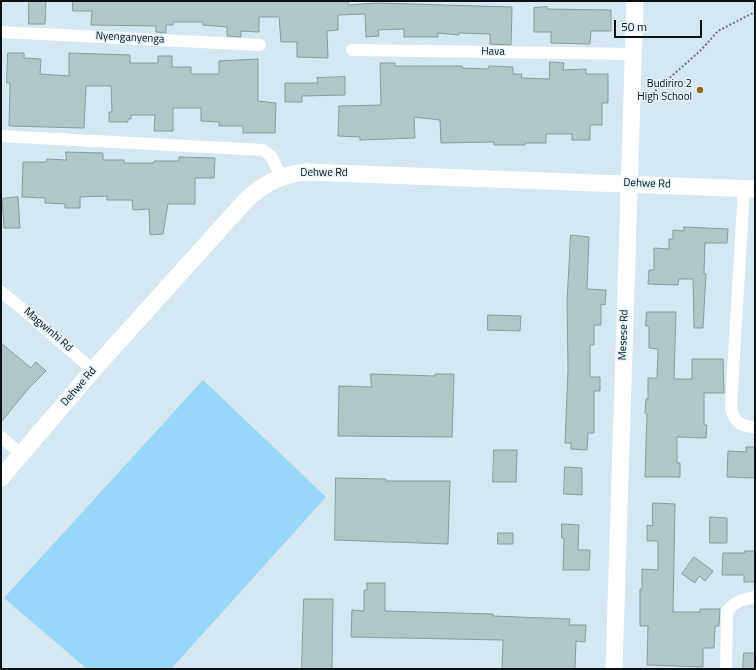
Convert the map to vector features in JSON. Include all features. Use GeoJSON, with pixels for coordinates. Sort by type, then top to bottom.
{"type":"FeatureCollection","features":[{"type":"Feature","properties":{"kind":"street","name":"Mesese Rd"},"geometry":{"type":"LineString","coordinates":[[614,669],[628,184],[632,112],[635,1]]}},
{"type":"Feature","properties":{"kind":"street","name":"Nyenganyenga"},"geometry":{"type":"LineString","coordinates":[[1,32],[260,45]]}},
{"type":"Feature","properties":{"kind":"street","name":"Hava"},"geometry":{"type":"LineString","coordinates":[[352,50],[633,54]]}},
{"type":"Feature","properties":{"kind":"street"},"geometry":{"type":"LineString","coordinates":[[1,136],[264,150],[271,156],[281,176]]}},
{"type":"Feature","properties":{"kind":"street","name":"Dehwe Rd"},"geometry":{"type":"LineString","coordinates":[[1,478],[93,370],[247,199],[262,186],[281,176],[307,172],[750,188]]}},
{"type":"Feature","properties":{"kind":"street"},"geometry":{"type":"LineString","coordinates":[[750,188],[731,407],[734,418],[738,422],[747,427],[755,427]]}},
{"type":"Feature","properties":{"kind":"street","name":"Magwinhi Rd"},"geometry":{"type":"LineString","coordinates":[[1,292],[25,310],[93,370]]}},
{"type":"Feature","properties":{"kind":"street"},"geometry":{"type":"LineString","coordinates":[[1,438],[21,454]]}},
{"type":"Feature","properties":{"kind":"street"},"geometry":{"type":"LineString","coordinates":[[726,669],[727,611],[738,601],[755,597]]}},
{"type":"Feature","properties":{"kind":"path"},"geometry":{"type":"LineString","coordinates":[[632,112],[701,50],[718,31],[755,12]]}},
{"type":"Feature","properties":{"kind":"shaded area"},"geometry":{"type":"Polygon","coordinates":[[[203,380],[326,497],[171,669],[87,669],[4,598],[203,380]]]}},
{"type":"Feature","properties":{"kind":"building"},"geometry":{"type":"Polygon","coordinates":[[[29,1],[46,1],[45,24],[29,24],[29,1]]]}},
{"type":"Feature","properties":{"kind":"building"},"geometry":{"type":"Polygon","coordinates":[[[73,1],[348,1],[348,5],[377,3],[512,7],[511,45],[490,44],[490,34],[459,33],[459,35],[438,33],[438,37],[404,37],[404,29],[378,30],[379,36],[366,37],[365,14],[338,15],[338,30],[327,31],[328,58],[297,57],[297,42],[281,42],[279,17],[259,17],[259,32],[241,31],[241,37],[227,36],[227,27],[203,25],[203,22],[173,22],[173,25],[166,25],[166,33],[156,32],[156,26],[91,25],[92,11],[73,11],[73,1]]]}},
{"type":"Feature","properties":{"kind":"building"},"geometry":{"type":"Polygon","coordinates":[[[547,7],[547,9],[611,10],[611,31],[591,31],[590,44],[551,43],[551,32],[534,32],[534,8],[547,7]]]}},
{"type":"Feature","properties":{"kind":"building"},"geometry":{"type":"Polygon","coordinates":[[[8,53],[24,53],[24,58],[41,59],[40,74],[69,76],[69,53],[130,55],[130,63],[158,63],[158,56],[172,56],[172,67],[191,67],[191,74],[219,74],[219,61],[258,59],[258,101],[276,103],[275,133],[243,133],[243,126],[219,126],[219,122],[201,121],[201,108],[173,108],[173,131],[154,131],[155,115],[131,115],[131,119],[128,119],[128,122],[109,122],[109,112],[112,112],[111,86],[86,86],[84,128],[9,126],[10,83],[7,83],[8,53]]]}},
{"type":"Feature","properties":{"kind":"building"},"geometry":{"type":"Polygon","coordinates":[[[550,62],[564,63],[563,70],[586,69],[586,74],[608,74],[608,103],[602,103],[602,125],[590,125],[590,140],[572,140],[572,134],[546,134],[546,143],[525,143],[525,145],[494,145],[494,142],[441,143],[440,120],[414,117],[415,138],[360,140],[360,137],[338,136],[339,106],[381,105],[380,63],[395,63],[395,66],[462,66],[462,68],[488,69],[489,66],[513,67],[513,74],[522,74],[521,78],[549,79],[550,62]]]}},
{"type":"Feature","properties":{"kind":"building"},"geometry":{"type":"Polygon","coordinates":[[[345,77],[345,95],[302,96],[302,102],[285,102],[285,83],[318,83],[317,78],[345,77]]]}},
{"type":"Feature","properties":{"kind":"building"},"geometry":{"type":"Polygon","coordinates":[[[66,152],[103,153],[103,160],[124,160],[124,163],[179,161],[179,157],[215,158],[214,178],[195,178],[195,204],[168,204],[163,234],[150,235],[149,209],[133,210],[132,200],[107,200],[107,196],[80,197],[80,208],[65,208],[65,204],[45,203],[45,198],[22,197],[23,162],[46,162],[47,159],[66,160],[66,152]]]}},
{"type":"Feature","properties":{"kind":"building"},"geometry":{"type":"Polygon","coordinates":[[[18,197],[20,228],[4,228],[2,199],[18,197]]]}},
{"type":"Feature","properties":{"kind":"building"},"geometry":{"type":"Polygon","coordinates":[[[684,227],[728,229],[727,243],[705,243],[704,274],[706,274],[703,328],[694,328],[693,279],[679,279],[678,285],[648,284],[649,270],[654,270],[654,248],[669,249],[669,239],[673,239],[673,230],[684,231],[684,227]]]}},
{"type":"Feature","properties":{"kind":"building"},"geometry":{"type":"Polygon","coordinates":[[[571,235],[589,237],[587,289],[606,290],[605,305],[601,304],[601,325],[594,325],[594,345],[590,345],[590,377],[600,377],[600,391],[594,391],[594,433],[588,433],[587,450],[571,449],[571,443],[565,443],[568,370],[567,302],[571,235]]]}},
{"type":"Feature","properties":{"kind":"building"},"geometry":{"type":"Polygon","coordinates":[[[647,312],[676,312],[674,379],[692,379],[692,359],[723,359],[724,393],[704,393],[704,425],[707,425],[706,438],[677,437],[677,463],[680,463],[680,477],[645,477],[647,414],[645,413],[646,399],[648,399],[648,378],[657,378],[658,349],[649,348],[649,326],[646,326],[647,312]]]}},
{"type":"Feature","properties":{"kind":"building"},"geometry":{"type":"Polygon","coordinates":[[[488,315],[521,316],[520,331],[488,330],[488,315]]]}},
{"type":"Feature","properties":{"kind":"building"},"geometry":{"type":"Polygon","coordinates":[[[1,343],[31,368],[36,362],[46,371],[28,389],[1,422],[1,343]]]}},
{"type":"Feature","properties":{"kind":"building"},"geometry":{"type":"Polygon","coordinates":[[[371,374],[435,376],[435,374],[454,374],[452,437],[338,436],[339,386],[371,387],[371,374]]]}},
{"type":"Feature","properties":{"kind":"building"},"geometry":{"type":"Polygon","coordinates":[[[746,447],[755,447],[755,478],[727,477],[728,451],[746,452],[746,447]]]}},
{"type":"Feature","properties":{"kind":"building"},"geometry":{"type":"Polygon","coordinates":[[[494,450],[517,450],[516,482],[493,482],[494,450]]]}},
{"type":"Feature","properties":{"kind":"building"},"geometry":{"type":"Polygon","coordinates":[[[565,467],[582,468],[582,495],[564,494],[565,467]]]}},
{"type":"Feature","properties":{"kind":"building"},"geometry":{"type":"Polygon","coordinates":[[[336,478],[386,479],[386,481],[450,481],[448,544],[335,540],[336,478]]]}},
{"type":"Feature","properties":{"kind":"building"},"geometry":{"type":"Polygon","coordinates":[[[653,503],[675,504],[673,612],[700,612],[700,609],[720,609],[719,626],[715,626],[714,648],[703,648],[703,667],[647,665],[648,626],[640,626],[640,589],[642,589],[642,569],[658,570],[658,541],[647,541],[647,525],[652,526],[653,503]]]}},
{"type":"Feature","properties":{"kind":"building"},"geometry":{"type":"Polygon","coordinates":[[[710,517],[727,518],[727,543],[710,543],[710,517]]]}},
{"type":"Feature","properties":{"kind":"building"},"geometry":{"type":"Polygon","coordinates":[[[562,524],[579,525],[578,550],[590,550],[589,570],[563,570],[564,538],[562,538],[562,524]]]}},
{"type":"Feature","properties":{"kind":"building"},"geometry":{"type":"Polygon","coordinates":[[[498,533],[513,533],[513,544],[498,544],[498,533]]]}},
{"type":"Feature","properties":{"kind":"building"},"geometry":{"type":"Polygon","coordinates":[[[745,551],[755,551],[755,582],[744,582],[744,575],[722,575],[723,553],[745,553],[745,551]]]}},
{"type":"Feature","properties":{"kind":"building"},"geometry":{"type":"Polygon","coordinates":[[[694,557],[713,571],[705,581],[699,576],[695,583],[682,574],[694,557]]]}},
{"type":"Feature","properties":{"kind":"building"},"geometry":{"type":"Polygon","coordinates":[[[367,583],[385,583],[385,611],[493,614],[493,616],[570,619],[569,625],[586,625],[585,642],[576,641],[575,669],[502,669],[503,640],[351,637],[352,610],[364,611],[364,590],[367,590],[367,583]]]}},
{"type":"Feature","properties":{"kind":"building"},"geometry":{"type":"Polygon","coordinates":[[[304,599],[333,599],[332,669],[302,669],[304,599]]]}},
{"type":"Feature","properties":{"kind":"building"},"geometry":{"type":"Polygon","coordinates":[[[744,653],[755,653],[755,669],[743,669],[744,653]]]}},
{"type":"Feature","properties":{"kind":"place","name":"Budiriro 2 High School"},"geometry":{"type":"Point","coordinates":[700,90]}}]}
